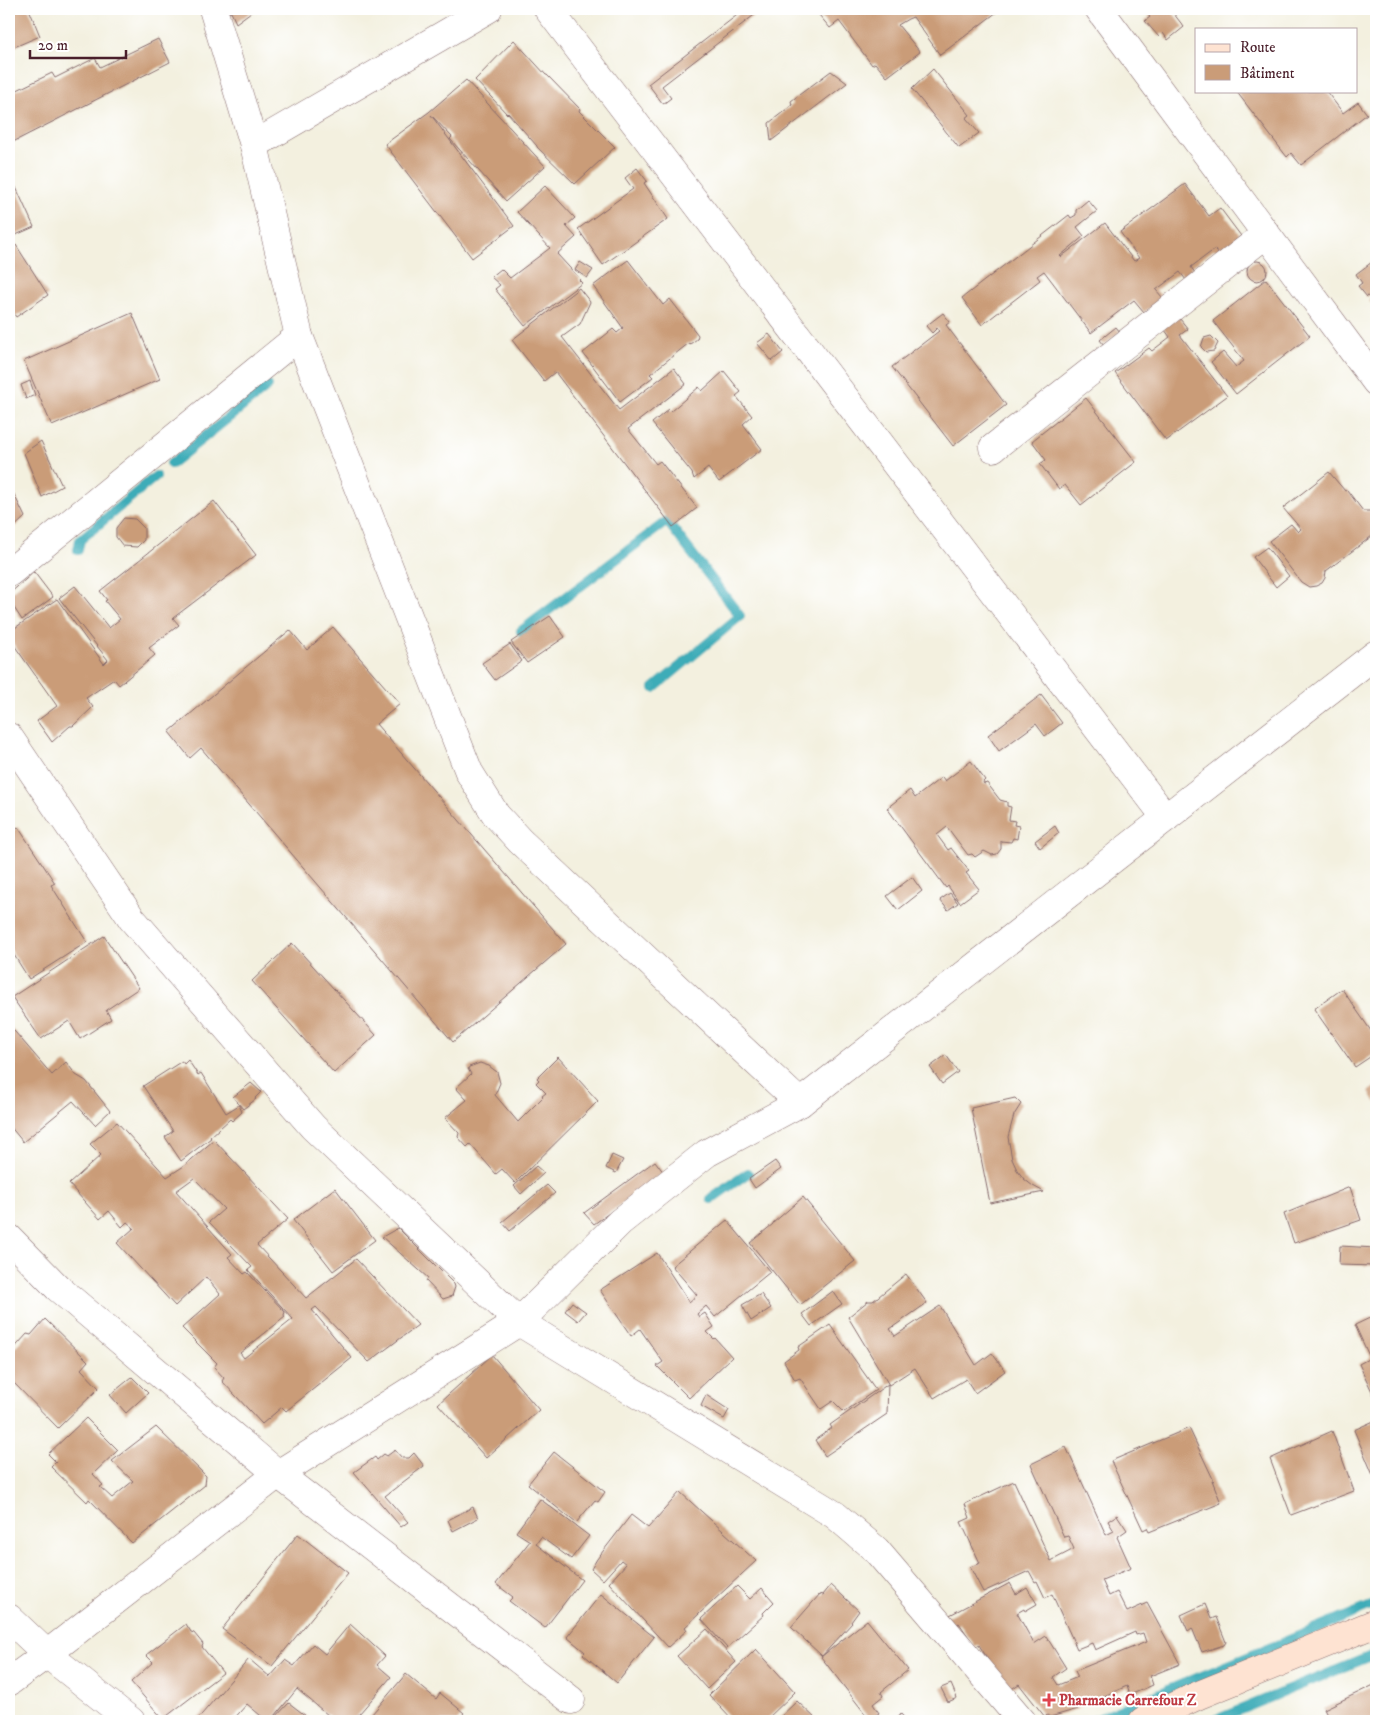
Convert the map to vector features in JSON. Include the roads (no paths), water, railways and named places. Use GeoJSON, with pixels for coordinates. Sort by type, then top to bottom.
{"type":"FeatureCollection","features":[{"type":"Feature","properties":{"kind":"main road"},"geometry":{"type":"LineString","coordinates":[[1143,1721],[1199,1695],[1376,1623]]}},
{"type":"Feature","properties":{"kind":"street"},"geometry":{"type":"LineString","coordinates":[[213,9],[254,145],[299,336],[469,772],[496,815],[520,842],[800,1104]]}},
{"type":"Feature","properties":{"kind":"street"},"geometry":{"type":"LineString","coordinates":[[254,145],[488,9]]}},
{"type":"Feature","properties":{"kind":"street"},"geometry":{"type":"LineString","coordinates":[[548,9],[1166,818]]}},
{"type":"Feature","properties":{"kind":"street"},"geometry":{"type":"LineString","coordinates":[[1099,9],[1376,382]]}},
{"type":"Feature","properties":{"kind":"street"},"geometry":{"type":"LineString","coordinates":[[993,448],[1266,234]]}},
{"type":"Feature","properties":{"kind":"street"},"geometry":{"type":"LineString","coordinates":[[9,573],[299,336]]}},
{"type":"Feature","properties":{"kind":"street"},"geometry":{"type":"LineString","coordinates":[[9,1682],[48,1654],[278,1474],[519,1322],[620,1222],[692,1165],[707,1154],[800,1104],[1376,654]]}},
{"type":"Feature","properties":{"kind":"street"},"geometry":{"type":"LineString","coordinates":[[9,737],[132,919],[313,1126],[519,1322],[835,1515],[876,1550],[1022,1721]]}},
{"type":"Feature","properties":{"kind":"street"},"geometry":{"type":"LineString","coordinates":[[9,1238],[58,1288],[278,1474],[571,1700]]}},
{"type":"Feature","properties":{"kind":"street"},"geometry":{"type":"LineString","coordinates":[[9,1618],[48,1654],[130,1721]]}},
{"type":"Feature","properties":{"kind":"waterway"},"geometry":{"type":"LineString","coordinates":[[171,464],[268,386]]}},
{"type":"Feature","properties":{"kind":"waterway"},"geometry":{"type":"LineString","coordinates":[[78,550],[80,540],[156,476]]}},
{"type":"Feature","properties":{"kind":"waterway"},"geometry":{"type":"LineString","coordinates":[[521,631],[667,521],[740,616],[654,688]]}},
{"type":"Feature","properties":{"kind":"waterway"},"geometry":{"type":"LineString","coordinates":[[711,1199],[748,1173]]}},
{"type":"Feature","properties":{"kind":"waterway"},"geometry":{"type":"LineString","coordinates":[[1093,1721],[1376,1604]]}},
{"type":"Feature","properties":{"kind":"waterway"},"geometry":{"type":"LineString","coordinates":[[1213,1721],[1376,1654]]}},
{"type":"Feature","properties":{"kind":"place","name":"Pharmacie Carrefour Z"},"geometry":{"type":"Point","coordinates":[1049,1700]}}]}
